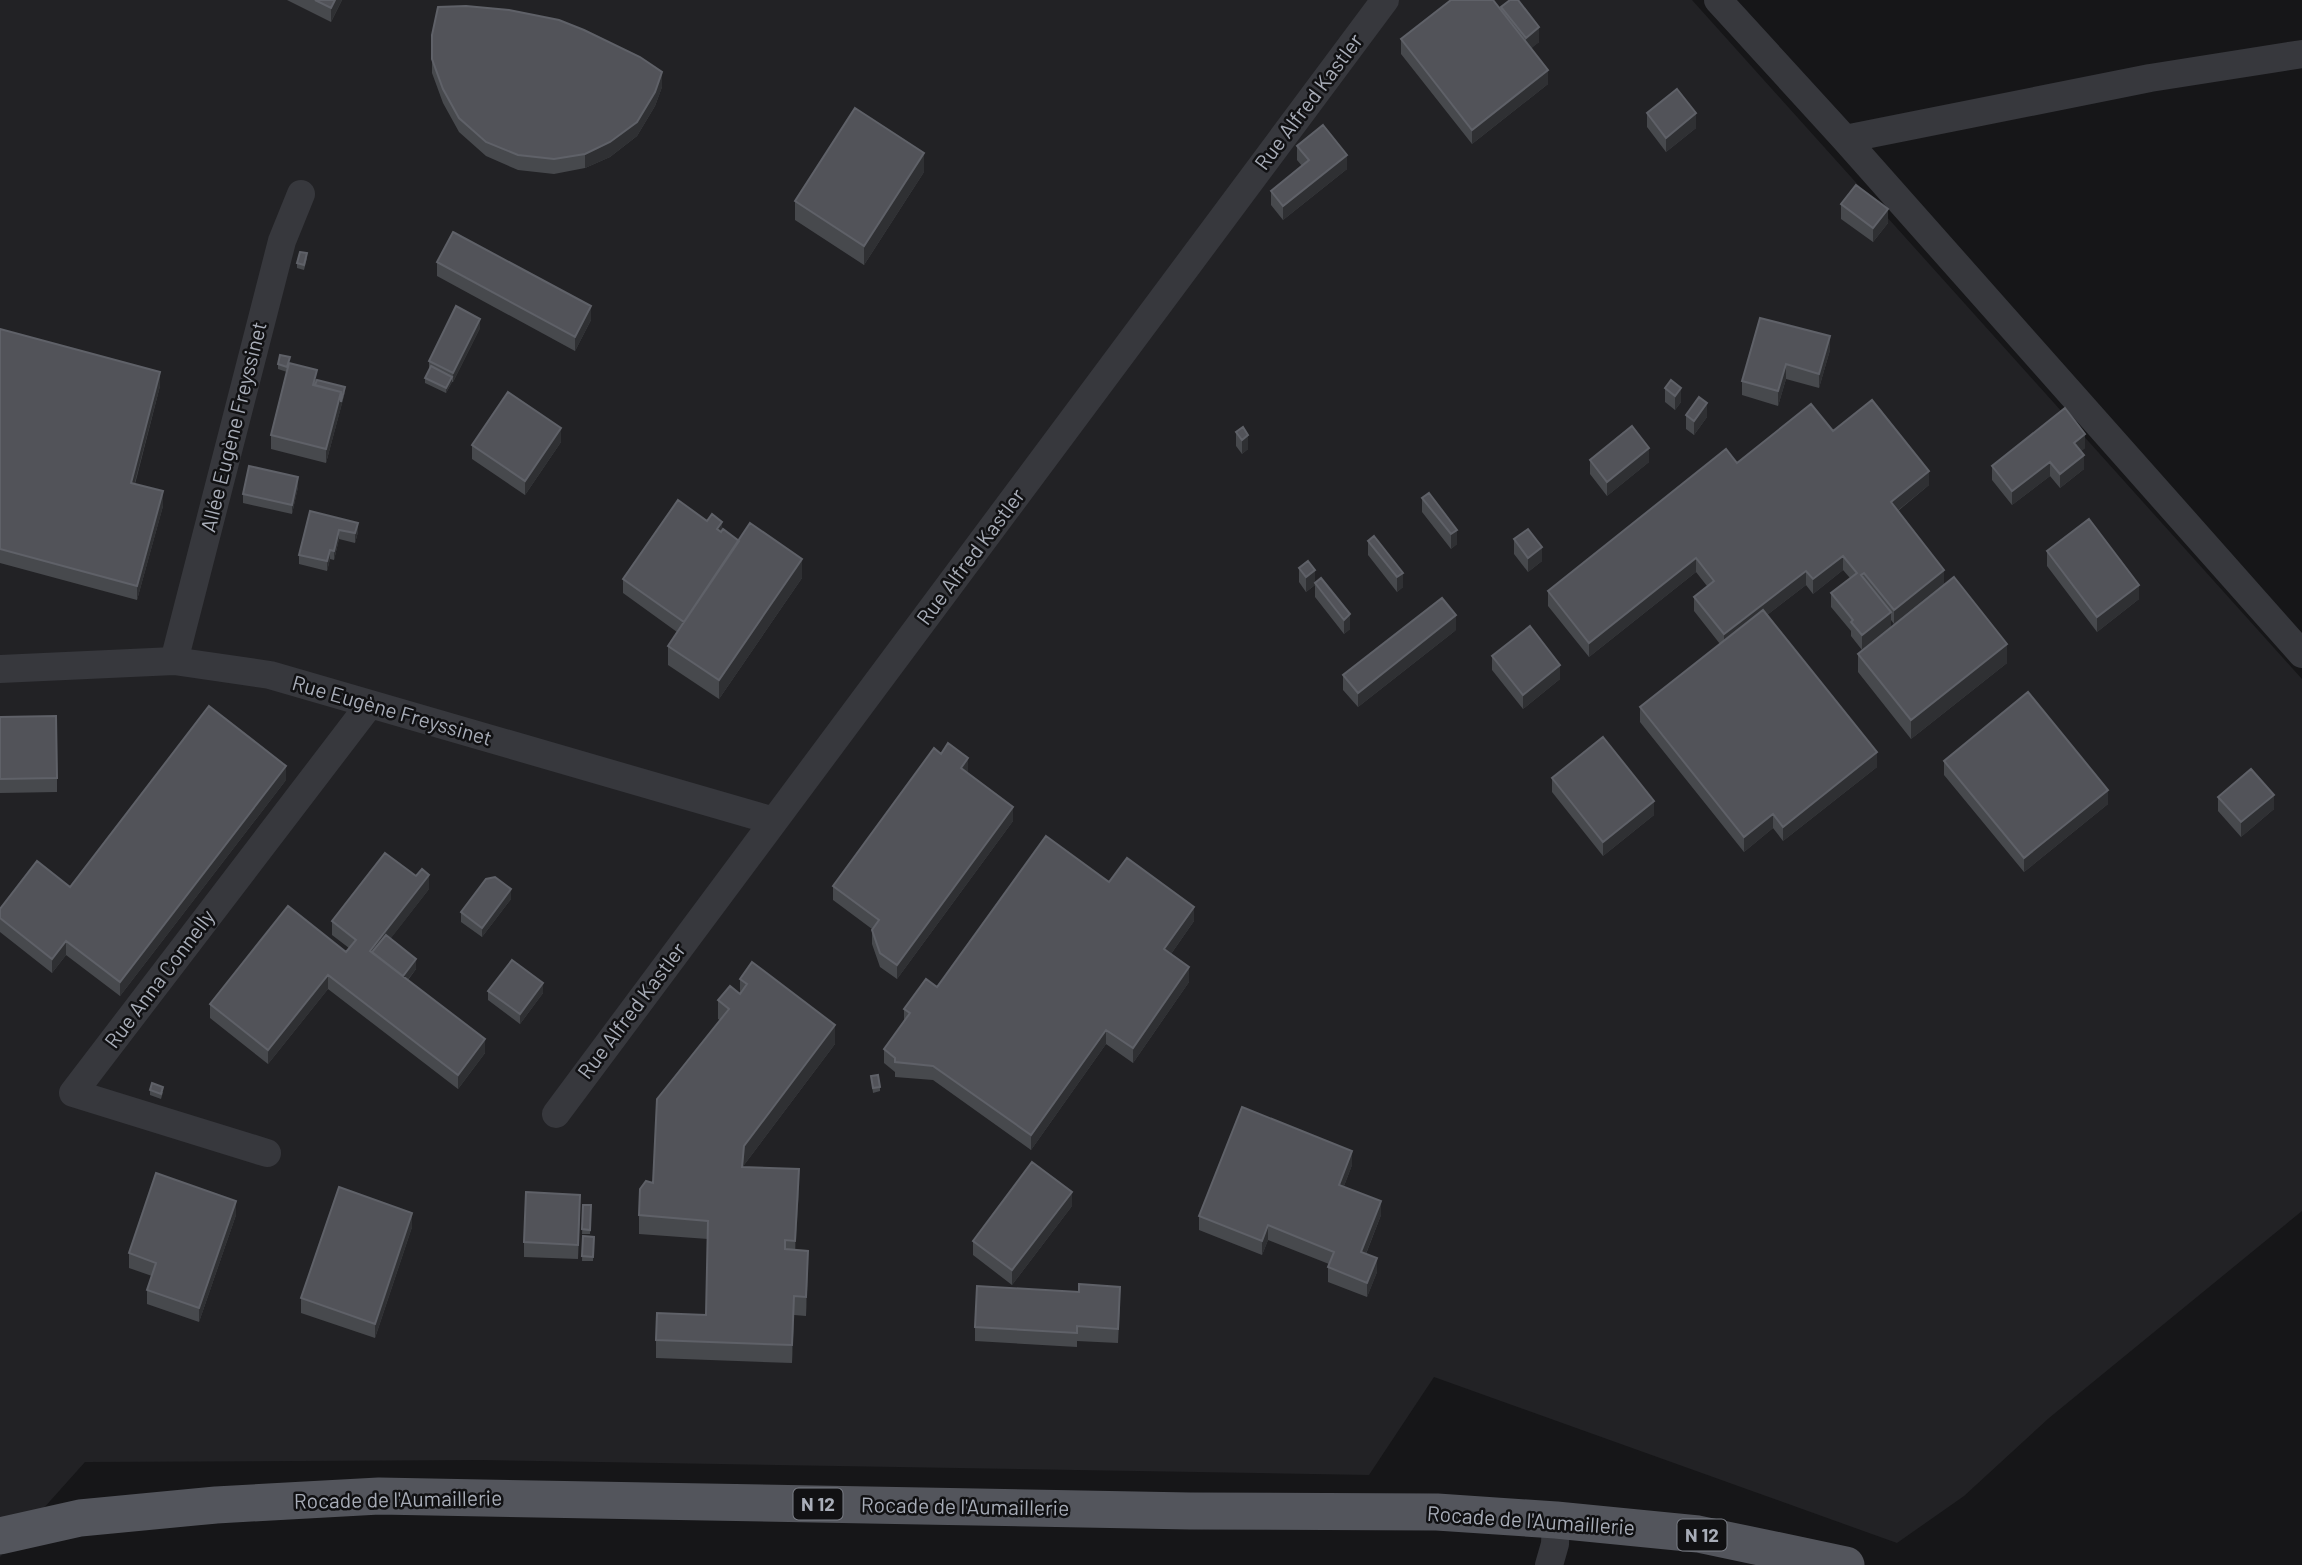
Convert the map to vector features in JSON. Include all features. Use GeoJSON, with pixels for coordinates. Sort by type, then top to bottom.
{"type":"FeatureCollection","features":[{"type":"Feature","properties":{"kind":"main road","name":"Rocade de l'Aumaillerie"},"geometry":{"type":"LineString","coordinates":[[0,1536],[80,1518],[216,1505],[379,1496],[1190,1511],[1437,1512],[1698,1534],[1846,1565]]}},
{"type":"Feature","properties":{"kind":"main road","name":"Rocade de l'Aumaillerie"},"geometry":{"type":"LineString","coordinates":[[0,1508],[80,1518]]}},
{"type":"Feature","properties":{"kind":"street","name":"Rue Alfred Kastler"},"geometry":{"type":"LineString","coordinates":[[556,1114],[1385,0]]}},
{"type":"Feature","properties":{"kind":"street"},"geometry":{"type":"LineString","coordinates":[[1718,0],[2302,654]]}},
{"type":"Feature","properties":{"kind":"street"},"geometry":{"type":"LineString","coordinates":[[1844,139],[2150,78],[2302,54]]}},
{"type":"Feature","properties":{"kind":"street","name":"Allée Eugène Freyssinet"},"geometry":{"type":"LineString","coordinates":[[174,661],[282,241],[301,194]]}},
{"type":"Feature","properties":{"kind":"street","name":"Rue Eugène Freyssinet"},"geometry":{"type":"LineString","coordinates":[[0,669],[174,661],[270,675],[775,821]]}},
{"type":"Feature","properties":{"kind":"street","name":"Rue Anna Connelly"},"geometry":{"type":"LineString","coordinates":[[267,1153],[73,1093],[370,704]]}},
{"type":"Feature","properties":{"kind":"street"},"geometry":{"type":"LineString","coordinates":[[1549,1565],[1555,1544],[1556,1520]]}},
{"type":"Feature","properties":{"kind":"shaded area"},"geometry":{"type":"Polygon","coordinates":[[[0,0],[1692,0],[2302,679],[2302,1211],[2049,1418],[1964,1496],[1897,1543],[1434,1377],[1369,1475],[481,1460],[85,1462],[0,1557],[0,0]]]}},
{"type":"Feature","properties":{"kind":"building"},"geometry":{"type":"Polygon","coordinates":[[[315,0],[335,0],[331,8],[315,0]]]}},
{"type":"Feature","properties":{"kind":"building"},"geometry":{"type":"Polygon","coordinates":[[[1451,0],[1493,0],[1548,70],[1472,130],[1401,39],[1451,0]]]}},
{"type":"Feature","properties":{"kind":"building"},"geometry":{"type":"Polygon","coordinates":[[[1510,0],[1518,0],[1539,27],[1526,38],[1501,7],[1510,0]]]}},
{"type":"Feature","properties":{"kind":"building"},"geometry":{"type":"Polygon","coordinates":[[[466,6],[509,10],[559,20],[584,30],[640,57],[662,72],[655,92],[637,122],[610,142],[585,154],[554,159],[518,155],[486,142],[459,118],[443,89],[432,59],[432,35],[438,7],[466,6]]]}},
{"type":"Feature","properties":{"kind":"building"},"geometry":{"type":"Polygon","coordinates":[[[1677,89],[1696,113],[1666,138],[1647,113],[1677,89]]]}},
{"type":"Feature","properties":{"kind":"building"},"geometry":{"type":"Polygon","coordinates":[[[855,108],[924,153],[864,246],[795,201],[855,108]]]}},
{"type":"Feature","properties":{"kind":"building"},"geometry":{"type":"Polygon","coordinates":[[[1323,125],[1347,155],[1283,206],[1271,191],[1309,160],[1297,146],[1323,125]]]}},
{"type":"Feature","properties":{"kind":"building"},"geometry":{"type":"Polygon","coordinates":[[[1856,185],[1888,209],[1873,228],[1841,204],[1856,185]]]}},
{"type":"Feature","properties":{"kind":"building"},"geometry":{"type":"Polygon","coordinates":[[[453,232],[591,306],[575,337],[437,262],[453,232]]]}},
{"type":"Feature","properties":{"kind":"building"},"geometry":{"type":"Polygon","coordinates":[[[300,252],[307,253],[304,265],[297,263],[300,252]]]}},
{"type":"Feature","properties":{"kind":"building"},"geometry":{"type":"Polygon","coordinates":[[[456,306],[480,319],[453,373],[429,361],[456,306]]]}},
{"type":"Feature","properties":{"kind":"building"},"geometry":{"type":"Polygon","coordinates":[[[1760,318],[1830,336],[1819,374],[1786,364],[1778,391],[1742,381],[1760,318]]]}},
{"type":"Feature","properties":{"kind":"building"},"geometry":{"type":"Polygon","coordinates":[[[0,329],[160,372],[131,483],[163,491],[137,586],[0,549],[0,329]]]}},
{"type":"Feature","properties":{"kind":"building"},"geometry":{"type":"Polygon","coordinates":[[[280,355],[290,357],[287,367],[278,364],[280,355]]]}},
{"type":"Feature","properties":{"kind":"building"},"geometry":{"type":"Polygon","coordinates":[[[289,363],[317,370],[313,385],[341,392],[326,449],[271,435],[289,363]]]}},
{"type":"Feature","properties":{"kind":"building"},"geometry":{"type":"Polygon","coordinates":[[[431,366],[452,377],[446,388],[425,378],[431,366]]]}},
{"type":"Feature","properties":{"kind":"building"},"geometry":{"type":"Polygon","coordinates":[[[317,380],[345,387],[341,402],[341,392],[315,385],[317,380]]]}},
{"type":"Feature","properties":{"kind":"building"},"geometry":{"type":"Polygon","coordinates":[[[1671,380],[1681,388],[1675,396],[1665,388],[1671,380]]]}},
{"type":"Feature","properties":{"kind":"building"},"geometry":{"type":"Polygon","coordinates":[[[508,392],[561,428],[525,481],[472,445],[508,392]]]}},
{"type":"Feature","properties":{"kind":"building"},"geometry":{"type":"Polygon","coordinates":[[[1699,397],[1707,403],[1694,421],[1686,415],[1699,397]]]}},
{"type":"Feature","properties":{"kind":"building"},"geometry":{"type":"Polygon","coordinates":[[[1872,400],[1929,471],[1891,502],[1944,570],[1894,610],[1864,573],[1861,575],[1891,612],[1862,635],[1831,593],[1857,573],[1843,556],[1813,579],[1806,571],[1724,634],[1694,597],[1714,581],[1696,558],[1589,643],[1548,591],[1726,449],[1737,463],[1811,404],[1833,431],[1872,400]]]}},
{"type":"Feature","properties":{"kind":"building"},"geometry":{"type":"Polygon","coordinates":[[[2065,408],[2085,434],[2074,443],[2084,455],[2060,474],[2050,462],[2012,491],[1992,466],[2065,408]]]}},
{"type":"Feature","properties":{"kind":"building"},"geometry":{"type":"Polygon","coordinates":[[[1632,426],[1649,448],[1607,482],[1590,460],[1632,426]]]}},
{"type":"Feature","properties":{"kind":"building"},"geometry":{"type":"Polygon","coordinates":[[[1243,427],[1248,435],[1242,440],[1236,432],[1243,427]]]}},
{"type":"Feature","properties":{"kind":"building"},"geometry":{"type":"Polygon","coordinates":[[[249,466],[298,477],[292,505],[243,494],[249,466]]]}},
{"type":"Feature","properties":{"kind":"building"},"geometry":{"type":"Polygon","coordinates":[[[1429,493],[1457,530],[1451,534],[1422,498],[1429,493]]]}},
{"type":"Feature","properties":{"kind":"building"},"geometry":{"type":"Polygon","coordinates":[[[678,500],[707,521],[712,514],[722,522],[717,529],[721,532],[723,529],[739,541],[684,622],[623,579],[678,500]]]}},
{"type":"Feature","properties":{"kind":"building"},"geometry":{"type":"Polygon","coordinates":[[[310,511],[358,523],[355,533],[339,530],[334,551],[330,550],[327,561],[299,555],[310,511]]]}},
{"type":"Feature","properties":{"kind":"building"},"geometry":{"type":"Polygon","coordinates":[[[2089,519],[2139,585],[2097,617],[2047,551],[2089,519]]]}},
{"type":"Feature","properties":{"kind":"building"},"geometry":{"type":"Polygon","coordinates":[[[750,523],[802,559],[719,680],[668,646],[750,523]]]}},
{"type":"Feature","properties":{"kind":"building"},"geometry":{"type":"Polygon","coordinates":[[[1528,529],[1542,547],[1528,558],[1514,539],[1528,529]]]}},
{"type":"Feature","properties":{"kind":"building"},"geometry":{"type":"Polygon","coordinates":[[[1374,536],[1403,573],[1397,577],[1368,541],[1374,536]]]}},
{"type":"Feature","properties":{"kind":"building"},"geometry":{"type":"Polygon","coordinates":[[[1308,561],[1315,570],[1306,577],[1299,568],[1308,561]]]}},
{"type":"Feature","properties":{"kind":"building"},"geometry":{"type":"Polygon","coordinates":[[[1954,577],[2007,644],[1911,720],[1858,654],[1954,577]]]}},
{"type":"Feature","properties":{"kind":"building"},"geometry":{"type":"Polygon","coordinates":[[[1321,578],[1350,614],[1344,620],[1315,583],[1321,578]]]}},
{"type":"Feature","properties":{"kind":"building"},"geometry":{"type":"Polygon","coordinates":[[[1442,598],[1456,615],[1358,693],[1343,675],[1442,598]]]}},
{"type":"Feature","properties":{"kind":"building"},"geometry":{"type":"Polygon","coordinates":[[[1763,610],[1877,752],[1783,827],[1773,814],[1744,837],[1640,707],[1763,610]]]}},
{"type":"Feature","properties":{"kind":"building"},"geometry":{"type":"Polygon","coordinates":[[[1530,626],[1560,665],[1523,695],[1492,656],[1530,626]]]}},
{"type":"Feature","properties":{"kind":"building"},"geometry":{"type":"Polygon","coordinates":[[[2028,692],[2108,790],[2024,858],[1944,761],[2028,692]]]}},
{"type":"Feature","properties":{"kind":"building"},"geometry":{"type":"Polygon","coordinates":[[[209,706],[286,766],[120,982],[66,941],[52,959],[0,918],[0,909],[37,861],[70,887],[209,706]]]}},
{"type":"Feature","properties":{"kind":"building"},"geometry":{"type":"Polygon","coordinates":[[[56,716],[57,778],[0,779],[0,717],[56,716]]]}},
{"type":"Feature","properties":{"kind":"building"},"geometry":{"type":"Polygon","coordinates":[[[1603,737],[1654,801],[1603,842],[1552,778],[1603,737]]]}},
{"type":"Feature","properties":{"kind":"building"},"geometry":{"type":"Polygon","coordinates":[[[948,743],[968,758],[961,768],[1013,807],[897,965],[880,953],[872,930],[879,920],[833,886],[934,748],[941,754],[948,743]]]}},
{"type":"Feature","properties":{"kind":"building"},"geometry":{"type":"Polygon","coordinates":[[[2251,769],[2274,795],[2241,822],[2218,797],[2251,769]]]}},
{"type":"Feature","properties":{"kind":"building"},"geometry":{"type":"Polygon","coordinates":[[[1046,836],[1109,882],[1127,858],[1194,907],[1164,949],[1189,967],[1133,1048],[1106,1030],[1031,1135],[933,1066],[895,1062],[895,1058],[884,1049],[910,1013],[904,1009],[926,979],[937,987],[1046,836]]]}},
{"type":"Feature","properties":{"kind":"building"},"geometry":{"type":"Polygon","coordinates":[[[385,853],[416,876],[422,869],[429,875],[370,951],[485,1039],[458,1075],[328,975],[268,1050],[210,1004],[288,906],[346,952],[356,940],[332,921],[385,853]]]}},
{"type":"Feature","properties":{"kind":"building"},"geometry":{"type":"Polygon","coordinates":[[[495,877],[511,889],[482,928],[461,912],[486,879],[495,877]]]}},
{"type":"Feature","properties":{"kind":"building"},"geometry":{"type":"Polygon","coordinates":[[[386,935],[416,959],[403,976],[372,952],[386,935]]]}},
{"type":"Feature","properties":{"kind":"building"},"geometry":{"type":"Polygon","coordinates":[[[512,960],[543,983],[520,1014],[488,991],[512,960]]]}},
{"type":"Feature","properties":{"kind":"building"},"geometry":{"type":"Polygon","coordinates":[[[752,962],[835,1025],[744,1146],[742,1167],[799,1169],[795,1241],[785,1240],[785,1249],[808,1251],[806,1297],[794,1296],[792,1345],[656,1340],[657,1313],[706,1315],[708,1221],[639,1215],[640,1189],[646,1181],[653,1183],[657,1099],[729,1009],[718,1000],[730,986],[740,994],[747,984],[740,979],[752,962]]]}},
{"type":"Feature","properties":{"kind":"building"},"geometry":{"type":"Polygon","coordinates":[[[878,1075],[880,1087],[873,1088],[871,1076],[878,1075]]]}},
{"type":"Feature","properties":{"kind":"building"},"geometry":{"type":"Polygon","coordinates":[[[152,1083],[163,1087],[161,1094],[150,1090],[152,1083]]]}},
{"type":"Feature","properties":{"kind":"building"},"geometry":{"type":"Polygon","coordinates":[[[1242,1107],[1352,1151],[1339,1185],[1381,1201],[1361,1252],[1377,1258],[1367,1283],[1328,1267],[1334,1252],[1268,1225],[1262,1241],[1199,1216],[1242,1107]]]}},
{"type":"Feature","properties":{"kind":"building"},"geometry":{"type":"Polygon","coordinates":[[[1032,1162],[1072,1192],[1012,1270],[973,1241],[1032,1162]]]}},
{"type":"Feature","properties":{"kind":"building"},"geometry":{"type":"Polygon","coordinates":[[[156,1173],[236,1201],[199,1308],[147,1290],[156,1263],[129,1253],[156,1173]]]}},
{"type":"Feature","properties":{"kind":"building"},"geometry":{"type":"Polygon","coordinates":[[[339,1187],[412,1213],[375,1324],[301,1298],[339,1187]]]}},
{"type":"Feature","properties":{"kind":"building"},"geometry":{"type":"Polygon","coordinates":[[[526,1192],[580,1195],[578,1245],[524,1242],[526,1192]]]}},
{"type":"Feature","properties":{"kind":"building"},"geometry":{"type":"Polygon","coordinates":[[[583,1205],[591,1205],[590,1230],[582,1229],[583,1205]]]}},
{"type":"Feature","properties":{"kind":"building"},"geometry":{"type":"Polygon","coordinates":[[[583,1236],[594,1237],[593,1257],[582,1256],[583,1236]]]}},
{"type":"Feature","properties":{"kind":"building"},"geometry":{"type":"Polygon","coordinates":[[[1079,1284],[1120,1287],[1118,1329],[1077,1326],[1077,1333],[975,1327],[977,1286],[1079,1292],[1079,1284]]]}}]}
